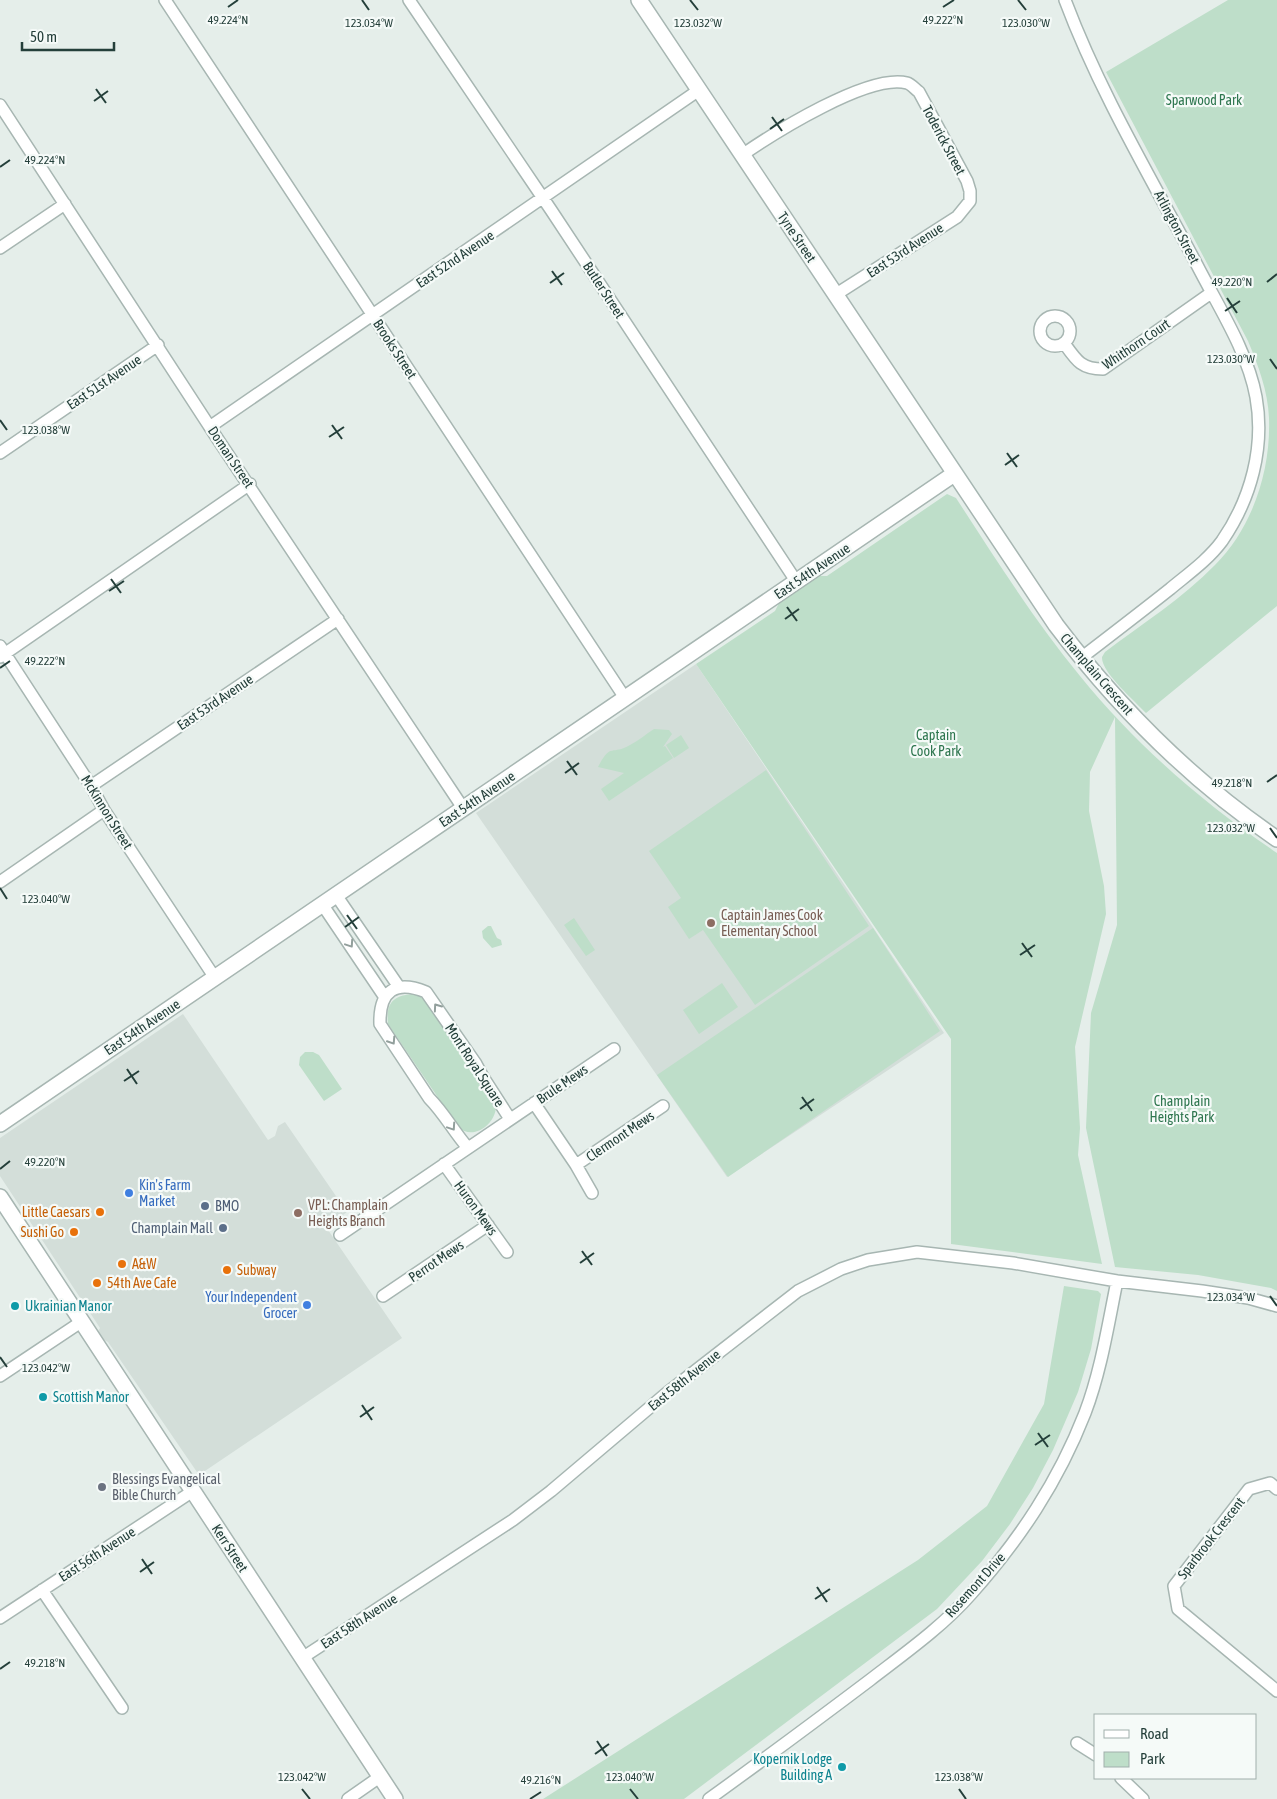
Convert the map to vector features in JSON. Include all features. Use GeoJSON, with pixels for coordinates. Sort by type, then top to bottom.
{"type":"FeatureCollection","features":[{"type":"Feature","properties":{"kind":"street","name":"Brooks Street"},"geometry":{"type":"LineString","coordinates":[[165,0],[625,698]]}},
{"type":"Feature","properties":{"kind":"street","name":"Butler Street"},"geometry":{"type":"LineString","coordinates":[[409,0],[543,198],[796,581]]}},
{"type":"Feature","properties":{"kind":"street","name":"Arlington Street"},"geometry":{"type":"LineString","coordinates":[[1065,0],[1106,94],[1212,293],[1243,356],[1256,396],[1258,415],[1258,452],[1247,492],[1235,520],[1212,552],[1158,599],[1081,658]]}},
{"type":"Feature","properties":{"kind":"street","name":"Tyne Street"},"geometry":{"type":"LineString","coordinates":[[644,2],[699,90],[954,474]]}},
{"type":"Feature","properties":{"kind":"street","name":"Toderick Street"},"geometry":{"type":"LineString","coordinates":[[742,155],[823,107],[870,88],[893,82],[909,83],[919,92],[966,181],[970,191],[970,201]]}},
{"type":"Feature","properties":{"kind":"street","name":"East 52nd Avenue"},"geometry":{"type":"LineString","coordinates":[[211,426],[699,90]]}},
{"type":"Feature","properties":{"kind":"street","name":"Doman Street"},"geometry":{"type":"LineString","coordinates":[[0,105],[463,808]]}},
{"type":"Feature","properties":{"kind":"street","name":"East 53rd Avenue"},"geometry":{"type":"LineString","coordinates":[[835,295],[957,217],[970,201]]}},
{"type":"Feature","properties":{"kind":"street"},"geometry":{"type":"LineString","coordinates":[[0,248],[65,204]]}},
{"type":"Feature","properties":{"kind":"street","name":"Whithorn Court"},"geometry":{"type":"LineString","coordinates":[[1064,344],[1079,363],[1091,369],[1104,369],[1212,293]]}},
{"type":"Feature","properties":{"kind":"street","name":"East 51st Avenue"},"geometry":{"type":"LineString","coordinates":[[0,453],[158,345]]}},
{"type":"Feature","properties":{"kind":"street","name":"East 54th Avenue"},"geometry":{"type":"LineString","coordinates":[[0,1124],[954,474]]}},
{"type":"Feature","properties":{"kind":"street","name":"Champlain Crescent"},"geometry":{"type":"LineString","coordinates":[[954,474],[1056,625],[1108,690],[1172,753],[1245,818],[1277,840]]}},
{"type":"Feature","properties":{"kind":"street"},"geometry":{"type":"LineString","coordinates":[[2,652],[250,484]]}},
{"type":"Feature","properties":{"kind":"street","name":"East 53rd Avenue"},"geometry":{"type":"LineString","coordinates":[[91,786],[338,619]]}},
{"type":"Feature","properties":{"kind":"street","name":"McKinnon Street"},"geometry":{"type":"LineString","coordinates":[[2,652],[91,786],[104,810],[214,978]]}},
{"type":"Feature","properties":{"kind":"street"},"geometry":{"type":"LineString","coordinates":[[0,882],[104,810]]}},
{"type":"Feature","properties":{"kind":"street"},"geometry":{"type":"LineString","coordinates":[[336,895],[399,987],[384,996],[380,1010],[380,1024],[429,1098],[438,1106],[468,1148]]}},
{"type":"Feature","properties":{"kind":"street"},"geometry":{"type":"LineString","coordinates":[[322,904],[384,996]]}},
{"type":"Feature","properties":{"kind":"street","name":"Mont Royal Square"},"geometry":{"type":"LineString","coordinates":[[340,1235],[510,1119],[482,1077],[476,1064],[426,992],[415,988],[399,987]]}},
{"type":"Feature","properties":{"kind":"street","name":"Brule Mews"},"geometry":{"type":"LineString","coordinates":[[510,1119],[614,1049]]}},
{"type":"Feature","properties":{"kind":"street"},"geometry":{"type":"LineString","coordinates":[[534,1103],[576,1165],[592,1194]]}},
{"type":"Feature","properties":{"kind":"street","name":"Clermont Mews"},"geometry":{"type":"LineString","coordinates":[[576,1165],[663,1106]]}},
{"type":"Feature","properties":{"kind":"street","name":"Huron Mews"},"geometry":{"type":"LineString","coordinates":[[444,1164],[507,1252]]}},
{"type":"Feature","properties":{"kind":"street","name":"Kerr Street"},"geometry":{"type":"LineString","coordinates":[[0,1198],[395,1799]]}},
{"type":"Feature","properties":{"kind":"street","name":"Perrot Mews"},"geometry":{"type":"LineString","coordinates":[[383,1296],[488,1225]]}},
{"type":"Feature","properties":{"kind":"street","name":"East 58th Avenue"},"geometry":{"type":"LineString","coordinates":[[302,1658],[513,1520],[551,1491],[668,1392],[798,1291],[841,1269],[868,1260],[917,1252],[1013,1263],[1117,1281]]}},
{"type":"Feature","properties":{"kind":"street"},"geometry":{"type":"LineString","coordinates":[[1117,1281],[1212,1292],[1248,1298],[1277,1306]]}},
{"type":"Feature","properties":{"kind":"street","name":"Rosemont Drive"},"geometry":{"type":"LineString","coordinates":[[709,1799],[799,1734],[928,1636],[970,1595],[1017,1539],[1056,1478],[1085,1412],[1100,1368],[1117,1281]]}},
{"type":"Feature","properties":{"kind":"street"},"geometry":{"type":"LineString","coordinates":[[0,1376],[81,1322]]}},
{"type":"Feature","properties":{"kind":"street","name":"Sparbrook Crescent"},"geometry":{"type":"LineString","coordinates":[[1277,1489],[1270,1483],[1249,1489],[1174,1586],[1178,1609],[1277,1691]]}},
{"type":"Feature","properties":{"kind":"street","name":"East 56th Avenue"},"geometry":{"type":"LineString","coordinates":[[0,1618],[193,1491]]}},
{"type":"Feature","properties":{"kind":"street"},"geometry":{"type":"LineString","coordinates":[[42,1590],[122,1708]]}},
{"type":"Feature","properties":{"kind":"street"},"geometry":{"type":"LineString","coordinates":[[1076,1743],[1094,1754]]}},
{"type":"Feature","properties":{"kind":"street"},"geometry":{"type":"LineString","coordinates":[[348,1799],[381,1776]]}},
{"type":"Feature","properties":{"kind":"street"},"geometry":{"type":"LineString","coordinates":[[1122,1779],[1143,1799]]}},
{"type":"Feature","properties":{"kind":"shaded area","name":"Captain James Cook Elementary School"},"geometry":{"type":"Polygon","coordinates":[[[696,664],[944,1033],[727,1177],[476,813],[696,664]]]}},
{"type":"Feature","properties":{"kind":"shaded area"},"geometry":{"type":"Polygon","coordinates":[[[183,1014],[268,1140],[275,1136],[278,1126],[285,1122],[347,1212],[326,1227],[402,1338],[199,1475],[108,1342],[97,1333],[100,1328],[0,1176],[0,1138],[183,1014]]]}},
{"type":"Feature","properties":{"kind":"green space","name":"Sparwood Park"},"geometry":{"type":"Polygon","coordinates":[[[1228,0],[1277,0],[1277,606],[1146,713],[1113,678],[1103,663],[1102,657],[1105,652],[1190,589],[1215,565],[1240,533],[1257,497],[1263,477],[1267,458],[1269,418],[1265,388],[1248,341],[1106,72],[1228,0]]]}},
{"type":"Feature","properties":{"kind":"green space","name":"Captain Cook Park"},"geometry":{"type":"Polygon","coordinates":[[[947,494],[956,498],[1000,566],[1063,655],[1124,726],[1197,794],[1277,853],[1277,1291],[1271,1288],[1198,1275],[1115,1267],[1086,1128],[1091,1013],[1117,925],[1115,717],[1090,772],[1089,811],[1104,886],[1106,914],[1075,1047],[1080,1128],[1078,1155],[1102,1264],[951,1244],[951,1039],[696,664],[775,611],[780,601],[817,576],[827,576],[947,494]]]}},
{"type":"Feature","properties":{"kind":"green space"},"geometry":{"type":"Polygon","coordinates":[[[654,729],[669,730],[672,734],[663,747],[665,746],[673,758],[609,801],[601,789],[624,773],[598,767],[602,759],[609,752],[619,750],[636,742],[654,729]]]}},
{"type":"Feature","properties":{"kind":"green space"},"geometry":{"type":"Polygon","coordinates":[[[681,735],[689,748],[674,758],[666,745],[681,735]]]}},
{"type":"Feature","properties":{"kind":"green space"},"geometry":{"type":"Polygon","coordinates":[[[766,770],[869,926],[755,1005],[703,930],[689,939],[668,907],[681,898],[649,851],[766,770]]]}},
{"type":"Feature","properties":{"kind":"green space"},"geometry":{"type":"Polygon","coordinates":[[[574,918],[595,950],[586,956],[564,925],[574,918]]]}},
{"type":"Feature","properties":{"kind":"green space"},"geometry":{"type":"Polygon","coordinates":[[[491,926],[497,938],[501,940],[502,945],[492,948],[483,938],[482,931],[491,926]]]}},
{"type":"Feature","properties":{"kind":"green space"},"geometry":{"type":"Polygon","coordinates":[[[873,928],[940,1031],[728,1177],[657,1075],[873,928]]]}},
{"type":"Feature","properties":{"kind":"green space"},"geometry":{"type":"Polygon","coordinates":[[[722,983],[738,1007],[699,1034],[683,1010],[722,983]]]}},
{"type":"Feature","properties":{"kind":"green space"},"geometry":{"type":"Polygon","coordinates":[[[412,994],[420,996],[428,1005],[491,1096],[496,1107],[495,1114],[487,1125],[476,1132],[464,1131],[458,1127],[388,1024],[388,1012],[391,1003],[399,997],[412,994]]]}},
{"type":"Feature","properties":{"kind":"green space"},"geometry":{"type":"Polygon","coordinates":[[[305,1052],[313,1052],[319,1055],[342,1089],[324,1101],[299,1065],[300,1057],[305,1052]]]}},
{"type":"Feature","properties":{"kind":"green space"},"geometry":{"type":"Polygon","coordinates":[[[1064,1286],[1098,1291],[1101,1294],[1091,1349],[1078,1392],[1053,1450],[1033,1488],[1010,1524],[982,1561],[937,1609],[684,1799],[543,1799],[918,1560],[987,1506],[1044,1404],[1064,1286]]]}},
{"type":"Feature","properties":{"kind":"place","name":"Captain James Cook Elementary School"},"geometry":{"type":"Point","coordinates":[711,923]}},
{"type":"Feature","properties":{"kind":"place","name":"Kin's Farm Market"},"geometry":{"type":"Point","coordinates":[129,1193]}},
{"type":"Feature","properties":{"kind":"place","name":"BMO"},"geometry":{"type":"Point","coordinates":[205,1206]}},
{"type":"Feature","properties":{"kind":"place","name":"Little Caesars"},"geometry":{"type":"Point","coordinates":[100,1212]}},
{"type":"Feature","properties":{"kind":"place","name":"VPL: Champlain Heights Branch"},"geometry":{"type":"Point","coordinates":[298,1213]}},
{"type":"Feature","properties":{"kind":"place","name":"Champlain Mall"},"geometry":{"type":"Point","coordinates":[223,1228]}},
{"type":"Feature","properties":{"kind":"place","name":"Sushi Go"},"geometry":{"type":"Point","coordinates":[74,1232]}},
{"type":"Feature","properties":{"kind":"place","name":"A&W"},"geometry":{"type":"Point","coordinates":[122,1264]}},
{"type":"Feature","properties":{"kind":"place","name":"Subway"},"geometry":{"type":"Point","coordinates":[227,1270]}},
{"type":"Feature","properties":{"kind":"place","name":"54th Ave Cafe"},"geometry":{"type":"Point","coordinates":[97,1283]}},
{"type":"Feature","properties":{"kind":"place","name":"Your Independent Grocer"},"geometry":{"type":"Point","coordinates":[307,1305]}},
{"type":"Feature","properties":{"kind":"place","name":"Ukrainian Manor"},"geometry":{"type":"Point","coordinates":[15,1306]}},
{"type":"Feature","properties":{"kind":"place","name":"Scottish Manor"},"geometry":{"type":"Point","coordinates":[43,1397]}},
{"type":"Feature","properties":{"kind":"place","name":"Blessings Evangelical Bible Church"},"geometry":{"type":"Point","coordinates":[102,1487]}},
{"type":"Feature","properties":{"kind":"place","name":"Kopernik Lodge Building A"},"geometry":{"type":"Point","coordinates":[842,1767]}},
{"type":"Feature","properties":{"kind":"park label","name":"Champlain Heights Park"},"geometry":{"type":"Point","coordinates":[1182,1110]}}]}
